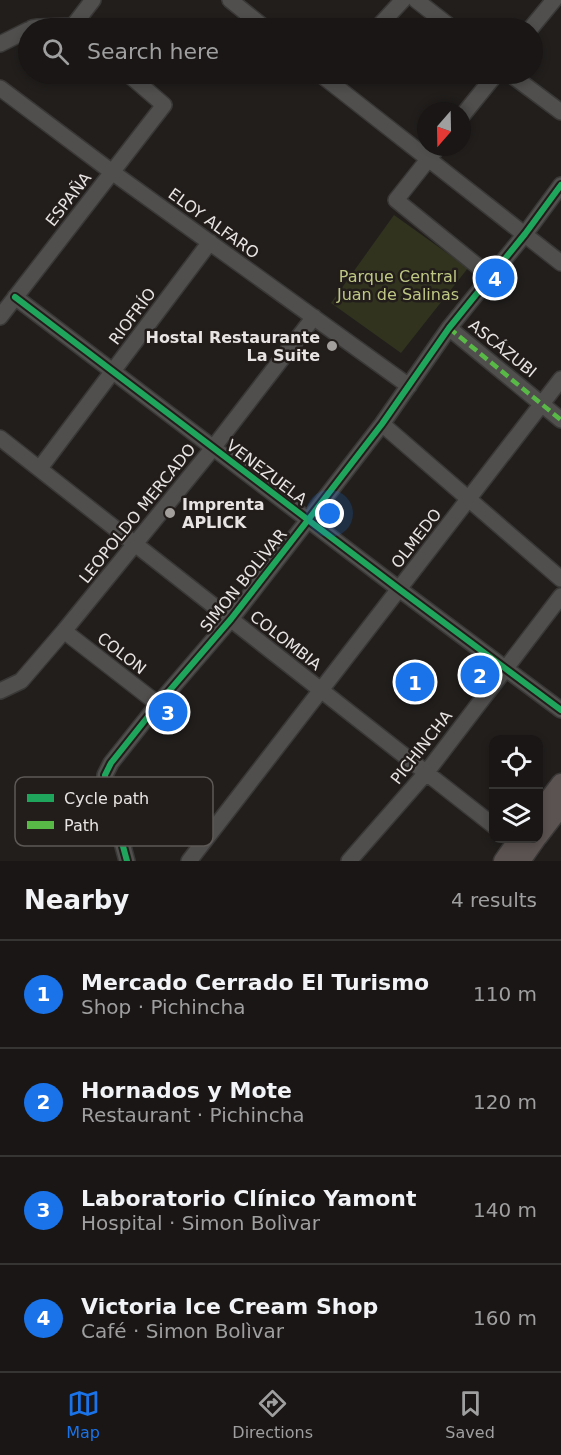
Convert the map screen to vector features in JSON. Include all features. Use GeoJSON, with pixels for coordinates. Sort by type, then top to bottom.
{"type":"FeatureCollection","features":[{"type":"Feature","properties":{"kind":"main road"},"geometry":{"type":"LineString","coordinates":[[543,806],[561,783]]}},
{"type":"Feature","properties":{"kind":"main road"},"geometry":{"type":"LineString","coordinates":[[543,831],[561,807]]}},
{"type":"Feature","properties":{"kind":"main road"},"geometry":{"type":"LineString","coordinates":[[503,861],[512,843]]}},
{"type":"Feature","properties":{"kind":"main road"},"geometry":{"type":"LineString","coordinates":[[521,861],[534,843]]}},
{"type":"Feature","properties":{"kind":"street"},"geometry":{"type":"LineString","coordinates":[[81,18],[93,0]]}},
{"type":"Feature","properties":{"kind":"street"},"geometry":{"type":"LineString","coordinates":[[230,0],[252,18]]}},
{"type":"Feature","properties":{"kind":"street"},"geometry":{"type":"LineString","coordinates":[[386,18],[403,0]]}},
{"type":"Feature","properties":{"kind":"street"},"geometry":{"type":"LineString","coordinates":[[416,0],[439,18]]}},
{"type":"Feature","properties":{"kind":"street"},"geometry":{"type":"LineString","coordinates":[[539,18],[554,0]]}},
{"type":"Feature","properties":{"kind":"street"},"geometry":{"type":"LineString","coordinates":[[0,44],[18,35]]}},
{"type":"Feature","properties":{"kind":"street","name":"ESPAÑA"},"geometry":{"type":"LineString","coordinates":[[0,317],[164,105],[140,84]]}},
{"type":"Feature","properties":{"kind":"street"},"geometry":{"type":"LineString","coordinates":[[339,84],[417,141]]}},
{"type":"Feature","properties":{"kind":"street"},"geometry":{"type":"LineString","coordinates":[[471,105],[488,84]]}},
{"type":"Feature","properties":{"kind":"street"},"geometry":{"type":"LineString","coordinates":[[523,84],[561,112]]}},
{"type":"Feature","properties":{"kind":"street","name":"ELOY ALFARO"},"geometry":{"type":"LineString","coordinates":[[0,88],[112,172],[409,386]]}},
{"type":"Feature","properties":{"kind":"street"},"geometry":{"type":"LineString","coordinates":[[431,156],[396,200],[490,277]]}},
{"type":"Feature","properties":{"kind":"street"},"geometry":{"type":"LineString","coordinates":[[436,156],[561,263]]}},
{"type":"Feature","properties":{"kind":"street","name":"SIMON BOLÌVAR"},"geometry":{"type":"LineString","coordinates":[[105,777],[111,763],[231,619],[382,424],[449,328],[525,234],[561,185]]}},
{"type":"Feature","properties":{"kind":"street","name":"RIOFRÍO"},"geometry":{"type":"LineString","coordinates":[[40,468],[210,242]]}},
{"type":"Feature","properties":{"kind":"street","name":"VENEZUELA"},"geometry":{"type":"LineString","coordinates":[[15,297],[561,710]]}},
{"type":"Feature","properties":{"kind":"street","name":"LEOPOLDO MERCADO"},"geometry":{"type":"LineString","coordinates":[[0,691],[21,681],[64,632],[213,448],[314,317]]}},
{"type":"Feature","properties":{"kind":"street","name":"ASCÁZUBI"},"geometry":{"type":"LineString","coordinates":[[449,328],[561,420]]}},
{"type":"Feature","properties":{"kind":"street","name":"OLMEDO"},"geometry":{"type":"LineString","coordinates":[[213,830],[561,379]]}},
{"type":"Feature","properties":{"kind":"street"},"geometry":{"type":"LineString","coordinates":[[382,424],[561,579]]}},
{"type":"Feature","properties":{"kind":"street","name":"COLOMBIA"},"geometry":{"type":"LineString","coordinates":[[0,438],[489,822]]}},
{"type":"Feature","properties":{"kind":"street","name":"PICHINCHA"},"geometry":{"type":"LineString","coordinates":[[349,861],[426,773],[561,596]]}},
{"type":"Feature","properties":{"kind":"street","name":"COLON"},"geometry":{"type":"LineString","coordinates":[[64,632],[158,704]]}},
{"type":"Feature","properties":{"kind":"street","name":"SIMON BOLÌVAR"},"geometry":{"type":"LineString","coordinates":[[123,846],[127,861]]}},
{"type":"Feature","properties":{"kind":"street","name":"OLMEDO"},"geometry":{"type":"LineString","coordinates":[[189,861],[201,846]]}},
{"type":"Feature","properties":{"kind":"green space","name":"Parque Central Juan de Salinas"},"geometry":{"type":"Polygon","coordinates":[[[394,215],[468,268],[401,353],[331,303],[394,215]]]}},
{"type":"Feature","properties":{"kind":"marked path"},"geometry":{"type":"LineString","coordinates":[[449,328],[561,420]]}},
{"type":"Feature","properties":{"kind":"cycle path"},"geometry":{"type":"LineString","coordinates":[[105,777],[111,763],[231,619],[382,424],[449,328],[525,234],[561,185]]}},
{"type":"Feature","properties":{"kind":"cycle path"},"geometry":{"type":"LineString","coordinates":[[15,297],[561,710]]}},
{"type":"Feature","properties":{"kind":"cycle path"},"geometry":{"type":"LineString","coordinates":[[123,846],[127,861]]}},
{"type":"Feature","properties":{"kind":"place","name":"Victoria Ice Cream Shop"},"geometry":{"type":"Point","coordinates":[495,278]}},
{"type":"Feature","properties":{"kind":"place","name":"Hostal Restaurante La Suite"},"geometry":{"type":"Point","coordinates":[332,346]}},
{"type":"Feature","properties":{"kind":"place","name":"Imprenta APLICK"},"geometry":{"type":"Point","coordinates":[170,513]}},
{"type":"Feature","properties":{"kind":"place","name":"Hornados y Mote"},"geometry":{"type":"Point","coordinates":[480,675]}},
{"type":"Feature","properties":{"kind":"place","name":"Mercado Cerrado El Turismo"},"geometry":{"type":"Point","coordinates":[415,682]}},
{"type":"Feature","properties":{"kind":"place","name":"Laboratorio Clínico Yamont"},"geometry":{"type":"Point","coordinates":[168,712]}}]}
